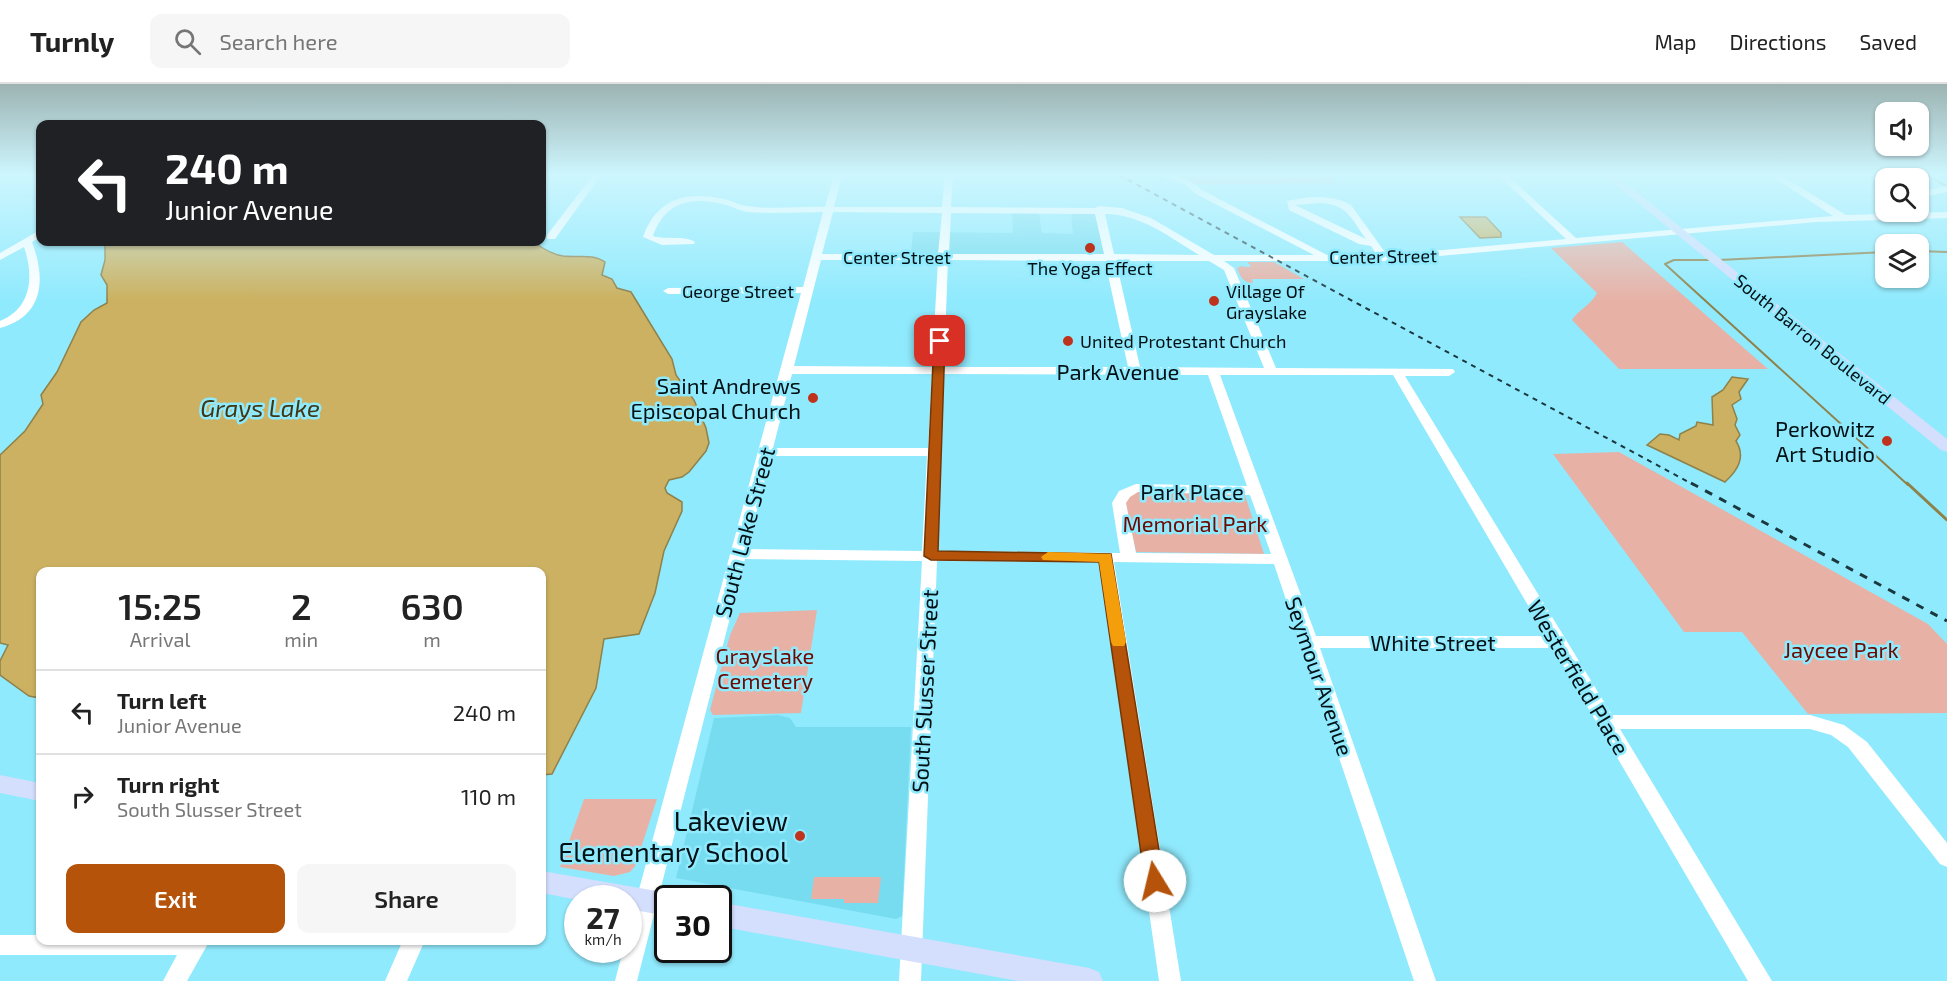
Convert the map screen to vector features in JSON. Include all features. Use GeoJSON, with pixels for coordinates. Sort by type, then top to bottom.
{"type":"FeatureCollection","features":[{"type":"Feature","properties":{"kind":"main road","name":"South Barron Boulevard"},"geometry":{"type":"LineString","coordinates":[[1661,217],[1947,447]]}},
{"type":"Feature","properties":{"kind":"main road"},"geometry":{"type":"LineString","coordinates":[[0,784],[36,791]]}},
{"type":"Feature","properties":{"kind":"main road"},"geometry":{"type":"LineString","coordinates":[[546,883],[654,902]]}},
{"type":"Feature","properties":{"kind":"main road"},"geometry":{"type":"LineString","coordinates":[[732,917],[1089,981]]}},
{"type":"Feature","properties":{"kind":"street"},"geometry":{"type":"LineString","coordinates":[[551,237],[566,217]]}},
{"type":"Feature","properties":{"kind":"street"},"geometry":{"type":"LineString","coordinates":[[659,217],[648,237],[662,242],[690,242]]}},
{"type":"Feature","properties":{"kind":"street","name":"South Lake Street"},"geometry":{"type":"LineString","coordinates":[[661,885],[738,554],[828,217]]}},
{"type":"Feature","properties":{"kind":"street","name":"South Slusser Street"},"geometry":{"type":"LineString","coordinates":[[910,981],[936,452],[943,258],[947,217]]}},
{"type":"Feature","properties":{"kind":"street"},"geometry":{"type":"LineString","coordinates":[[1101,217],[1135,371]]}},
{"type":"Feature","properties":{"kind":"street"},"geometry":{"type":"LineString","coordinates":[[1143,217],[1229,268],[1272,372]]}},
{"type":"Feature","properties":{"kind":"street"},"geometry":{"type":"LineString","coordinates":[[1248,217],[1326,257]]}},
{"type":"Feature","properties":{"kind":"street"},"geometry":{"type":"LineString","coordinates":[[1311,217],[1363,242],[1375,244]]}},
{"type":"Feature","properties":{"kind":"street"},"geometry":{"type":"LineString","coordinates":[[1355,217],[1384,258]]}},
{"type":"Feature","properties":{"kind":"street"},"geometry":{"type":"LineString","coordinates":[[1548,217],[1574,241]]}},
{"type":"Feature","properties":{"kind":"street","name":"Center Street"},"geometry":{"type":"LineString","coordinates":[[817,257],[1384,258],[1679,231],[1800,217]]}},
{"type":"Feature","properties":{"kind":"street"},"geometry":{"type":"LineString","coordinates":[[0,257],[36,235]]}},
{"type":"Feature","properties":{"kind":"street"},"geometry":{"type":"LineString","coordinates":[[0,325],[16,319],[27,309],[35,286],[35,265],[27,241]]}},
{"type":"Feature","properties":{"kind":"street","name":"George Street"},"geometry":{"type":"LineString","coordinates":[[668,291],[808,290]]}},
{"type":"Feature","properties":{"kind":"street","name":"Park Avenue"},"geometry":{"type":"LineString","coordinates":[[787,370],[1449,372]]}},
{"type":"Feature","properties":{"kind":"street","name":"Seymour Avenue"},"geometry":{"type":"LineString","coordinates":[[1213,372],[1425,981]]}},
{"type":"Feature","properties":{"kind":"street","name":"Westerfield Place"},"geometry":{"type":"LineString","coordinates":[[1396,372],[1761,981]]}},
{"type":"Feature","properties":{"kind":"street"},"geometry":{"type":"LineString","coordinates":[[765,452],[936,452]]}},
{"type":"Feature","properties":{"kind":"street","name":"Park Place"},"geometry":{"type":"LineString","coordinates":[[1129,558],[1119,503],[1124,494],[1136,488],[1256,491]]}},
{"type":"Feature","properties":{"kind":"street"},"geometry":{"type":"LineString","coordinates":[[738,554],[1280,559]]}},
{"type":"Feature","properties":{"kind":"street"},"geometry":{"type":"LineString","coordinates":[[1106,558],[1170,981]]}},
{"type":"Feature","properties":{"kind":"street","name":"White Street"},"geometry":{"type":"LineString","coordinates":[[1308,642],[1558,642]]}},
{"type":"Feature","properties":{"kind":"street"},"geometry":{"type":"LineString","coordinates":[[1606,722],[1810,722],[1839,729],[1860,747],[1947,858]]}},
{"type":"Feature","properties":{"kind":"street","name":"South Lake Street"},"geometry":{"type":"LineString","coordinates":[[626,981],[654,911]]}},
{"type":"Feature","properties":{"kind":"street"},"geometry":{"type":"LineString","coordinates":[[0,945],[36,945]]}},
{"type":"Feature","properties":{"kind":"street"},"geometry":{"type":"LineString","coordinates":[[174,981],[196,945]]}},
{"type":"Feature","properties":{"kind":"street"},"geometry":{"type":"LineString","coordinates":[[396,981],[412,945]]}},
{"type":"Feature","properties":{"kind":"shaded area"},"geometry":{"type":"Polygon","coordinates":[[[1012,217],[1040,217],[1042,233],[1073,234],[1071,217],[1096,217],[1105,256],[924,256],[911,253],[913,232],[1013,233],[1012,217]]]}},
{"type":"Feature","properties":{"kind":"shaded area"},"geometry":{"type":"Polygon","coordinates":[[[778,715],[790,718],[796,727],[911,727],[902,916],[896,919],[732,888],[732,885],[714,885],[676,878],[714,718],[778,715]]]}},
{"type":"Feature","properties":{"kind":"green space"},"geometry":{"type":"Polygon","coordinates":[[[1622,242],[1768,369],[1619,369],[1572,320],[1597,293],[1551,248],[1622,242]]]}},
{"type":"Feature","properties":{"kind":"green space"},"geometry":{"type":"Polygon","coordinates":[[[1247,262],[1274,262],[1304,279],[1252,279],[1253,283],[1250,283],[1242,278],[1237,268],[1240,267],[1238,266],[1251,266],[1247,262]]]}},
{"type":"Feature","properties":{"kind":"green space","name":"Jaycee Park"},"geometry":{"type":"Polygon","coordinates":[[[1619,452],[1928,624],[1947,644],[1947,713],[1808,714],[1742,632],[1684,632],[1553,454],[1619,452]]]}},
{"type":"Feature","properties":{"kind":"green space","name":"Memorial Park"},"geometry":{"type":"Polygon","coordinates":[[[1136,492],[1244,492],[1264,554],[1136,552],[1125,503],[1126,499],[1136,492]]]}},
{"type":"Feature","properties":{"kind":"green space","name":"Grayslake Cemetery"},"geometry":{"type":"Polygon","coordinates":[[[817,610],[801,713],[713,715],[710,710],[730,635],[740,613],[817,610]]]}},
{"type":"Feature","properties":{"kind":"green space"},"geometry":{"type":"Polygon","coordinates":[[[584,799],[657,799],[635,866],[630,872],[614,876],[560,867],[584,799]]]}},
{"type":"Feature","properties":{"kind":"green space"},"geometry":{"type":"Polygon","coordinates":[[[814,877],[881,877],[878,903],[844,903],[844,899],[811,899],[814,877]]]}},
{"type":"Feature","properties":{"kind":"water"},"geometry":{"type":"Polygon","coordinates":[[[1460,217],[1486,217],[1501,233],[1501,237],[1480,238],[1460,217]]]}},
{"type":"Feature","properties":{"kind":"water","name":"Grays Lake"},"geometry":{"type":"Polygon","coordinates":[[[105,246],[540,246],[559,255],[590,257],[605,262],[602,275],[612,279],[617,288],[631,292],[672,359],[676,375],[694,400],[706,428],[709,443],[706,451],[689,472],[682,477],[669,480],[665,488],[667,493],[682,502],[682,511],[664,551],[655,593],[639,634],[604,639],[596,688],[552,774],[546,775],[546,567],[36,567],[36,697],[29,696],[0,675],[0,661],[8,645],[0,643],[0,455],[25,431],[43,404],[41,395],[57,372],[81,322],[94,310],[107,303],[107,285],[101,275],[105,260],[105,246]]]}},
{"type":"Feature","properties":{"kind":"water"},"geometry":{"type":"Polygon","coordinates":[[[1732,377],[1748,379],[1739,392],[1741,399],[1732,405],[1737,419],[1735,425],[1740,435],[1736,441],[1740,458],[1734,473],[1725,482],[1647,445],[1660,434],[1679,440],[1680,434],[1696,426],[1697,422],[1713,425],[1712,397],[1723,390],[1732,377]]]}},
{"type":"Feature","properties":{"kind":"waterway"},"geometry":{"type":"LineString","coordinates":[[1929,251],[1947,252]]}},
{"type":"Feature","properties":{"kind":"waterway"},"geometry":{"type":"LineString","coordinates":[[1719,260],[1875,253]]}},
{"type":"Feature","properties":{"kind":"waterway"},"geometry":{"type":"LineString","coordinates":[[1710,260],[1674,260],[1665,264],[1908,485]]}},
{"type":"Feature","properties":{"kind":"waterway"},"geometry":{"type":"LineString","coordinates":[[1907,483],[1947,520]]}},
{"type":"Feature","properties":{"kind":"railway"},"geometry":{"type":"LineString","coordinates":[[1197,217],[1694,485]]}},
{"type":"Feature","properties":{"kind":"railway"},"geometry":{"type":"LineString","coordinates":[[1691,483],[1947,621]]}},
{"type":"Feature","properties":{"kind":"slow traffic"},"geometry":{"type":"LineString","coordinates":[[1048,557],[1106,558],[1119,642]]}},
{"type":"Feature","properties":{"kind":"place","name":"The Yoga Effect"},"geometry":{"type":"Point","coordinates":[1090,248]}},
{"type":"Feature","properties":{"kind":"place","name":"Village Of Grayslake"},"geometry":{"type":"Point","coordinates":[1214,301]}},
{"type":"Feature","properties":{"kind":"place","name":"United Protestant Church"},"geometry":{"type":"Point","coordinates":[1068,341]}},
{"type":"Feature","properties":{"kind":"place","name":"Saint Andrews Episcopal Church"},"geometry":{"type":"Point","coordinates":[813,398]}},
{"type":"Feature","properties":{"kind":"place","name":"Perkowitz Art Studio"},"geometry":{"type":"Point","coordinates":[1887,441]}},
{"type":"Feature","properties":{"kind":"place","name":"Lakeview Elementary School"},"geometry":{"type":"Point","coordinates":[800,836]}},
{"type":"Feature","properties":{"kind":"route"},"geometry":{"type":"LineString","coordinates":[[940,341],[931,556],[1106,558],[1155,881]]}}]}
